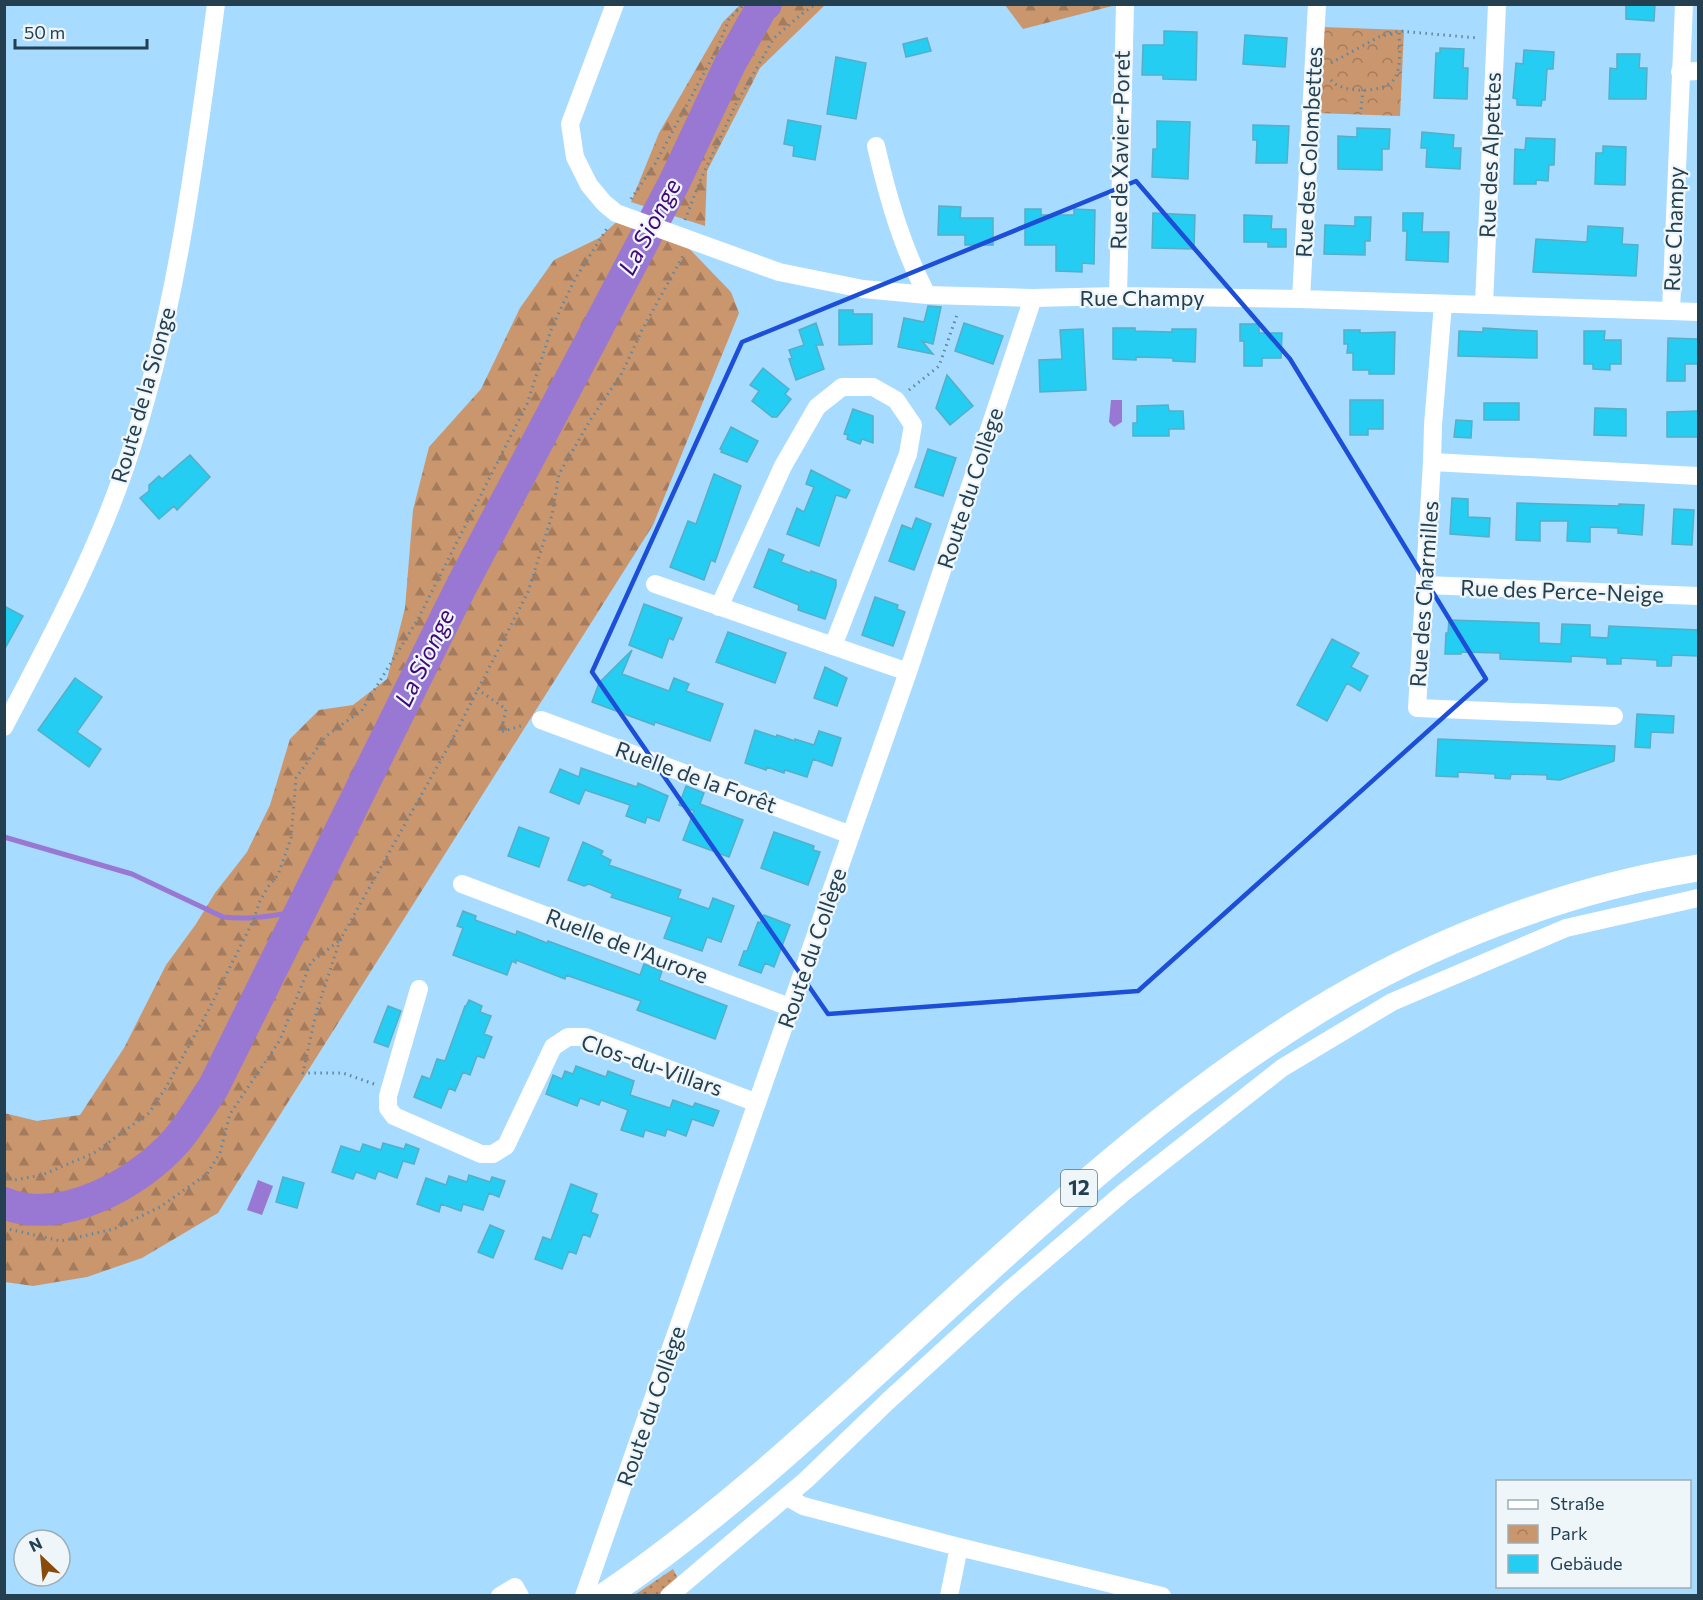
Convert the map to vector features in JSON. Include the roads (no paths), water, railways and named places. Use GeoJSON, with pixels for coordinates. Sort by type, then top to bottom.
{"type":"FeatureCollection","features":[{"type":"Feature","properties":{"kind":"highway","name":"12"},"geometry":{"type":"LineString","coordinates":[[605,1596],[664,1554],[769,1468],[1019,1241],[1146,1132],[1313,1013],[1445,945],[1507,920],[1565,899],[1630,882],[1698,868]]}},
{"type":"Feature","properties":{"kind":"street","name":"Route de la Sionge"},"geometry":{"type":"LineString","coordinates":[[4,727],[64,612],[96,540],[124,469],[143,410],[159,352],[183,228],[216,4]]}},
{"type":"Feature","properties":{"kind":"street","name":"Rue Champy"},"geometry":{"type":"LineString","coordinates":[[615,4],[570,124],[575,157],[589,185],[604,203],[622,212],[779,272],[863,290],[927,295],[1033,298],[1118,296],[1301,299],[1671,311],[1684,4]]}},
{"type":"Feature","properties":{"kind":"street","name":"Rue de Xavier-Poret"},"geometry":{"type":"LineString","coordinates":[[1118,296],[1125,4]]}},
{"type":"Feature","properties":{"kind":"street","name":"Rue des Colombettes"},"geometry":{"type":"LineString","coordinates":[[1301,299],[1318,69],[1317,4]]}},
{"type":"Feature","properties":{"kind":"street","name":"Rue des Alpettes"},"geometry":{"type":"LineString","coordinates":[[1484,305],[1497,4]]}},
{"type":"Feature","properties":{"kind":"street"},"geometry":{"type":"LineString","coordinates":[[1680,72],[1698,71]]}},
{"type":"Feature","properties":{"kind":"street"},"geometry":{"type":"LineString","coordinates":[[876,146],[896,222],[911,264],[927,295]]}},
{"type":"Feature","properties":{"kind":"street","name":"Route du Collège"},"geometry":{"type":"LineString","coordinates":[[584,1596],[792,1008],[908,672],[1033,298]]}},
{"type":"Feature","properties":{"kind":"street","name":"Rue des Charmilles"},"geometry":{"type":"LineString","coordinates":[[1443,304],[1433,425],[1426,585],[1417,708],[1614,716]]}},
{"type":"Feature","properties":{"kind":"street"},"geometry":{"type":"LineString","coordinates":[[1671,311],[1698,312]]}},
{"type":"Feature","properties":{"kind":"street"},"geometry":{"type":"LineString","coordinates":[[719,607],[783,466],[817,407],[842,387],[873,387],[896,400],[913,425],[908,454],[833,645]]}},
{"type":"Feature","properties":{"kind":"street"},"geometry":{"type":"LineString","coordinates":[[1432,462],[1698,476]]}},
{"type":"Feature","properties":{"kind":"street"},"geometry":{"type":"LineString","coordinates":[[655,584],[908,672]]}},
{"type":"Feature","properties":{"kind":"street","name":"Rue des Perce-Neige"},"geometry":{"type":"LineString","coordinates":[[1426,585],[1698,596]]}},
{"type":"Feature","properties":{"kind":"street","name":"Ruelle de la Forêt"},"geometry":{"type":"LineString","coordinates":[[541,720],[851,835]]}},
{"type":"Feature","properties":{"kind":"street","name":"Ruelle de l'Aurore"},"geometry":{"type":"LineString","coordinates":[[462,884],[792,1008]]}},
{"type":"Feature","properties":{"kind":"street"},"geometry":{"type":"LineString","coordinates":[[669,1596],[787,1497],[1013,1287],[1123,1193],[1282,1068],[1392,1002],[1566,928],[1698,898]]}},
{"type":"Feature","properties":{"kind":"street","name":"Clos-du-Villars"},"geometry":{"type":"LineString","coordinates":[[419,989],[390,1089],[388,1108],[394,1116],[481,1155],[493,1154],[506,1146],[553,1047],[568,1037],[585,1037],[757,1103]]}},
{"type":"Feature","properties":{"kind":"street"},"geometry":{"type":"LineString","coordinates":[[787,1497],[802,1506],[1162,1596]]}},
{"type":"Feature","properties":{"kind":"street"},"geometry":{"type":"LineString","coordinates":[[949,1596],[959,1547]]}},
{"type":"Feature","properties":{"kind":"street"},"geometry":{"type":"LineString","coordinates":[[500,1596],[515,1587],[520,1596]]}},
{"type":"Feature","properties":{"kind":"waterway","name":"La Sionge"},"geometry":{"type":"LineString","coordinates":[[4,1203],[26,1209],[50,1209],[74,1205],[98,1197],[120,1185],[142,1172],[176,1141],[213,1088],[462,585],[674,183],[730,64],[762,7],[766,4]]}},
{"type":"Feature","properties":{"kind":"waterway"},"geometry":{"type":"LineString","coordinates":[[4,837],[132,874],[223,917],[261,917],[299,911]]}}]}
